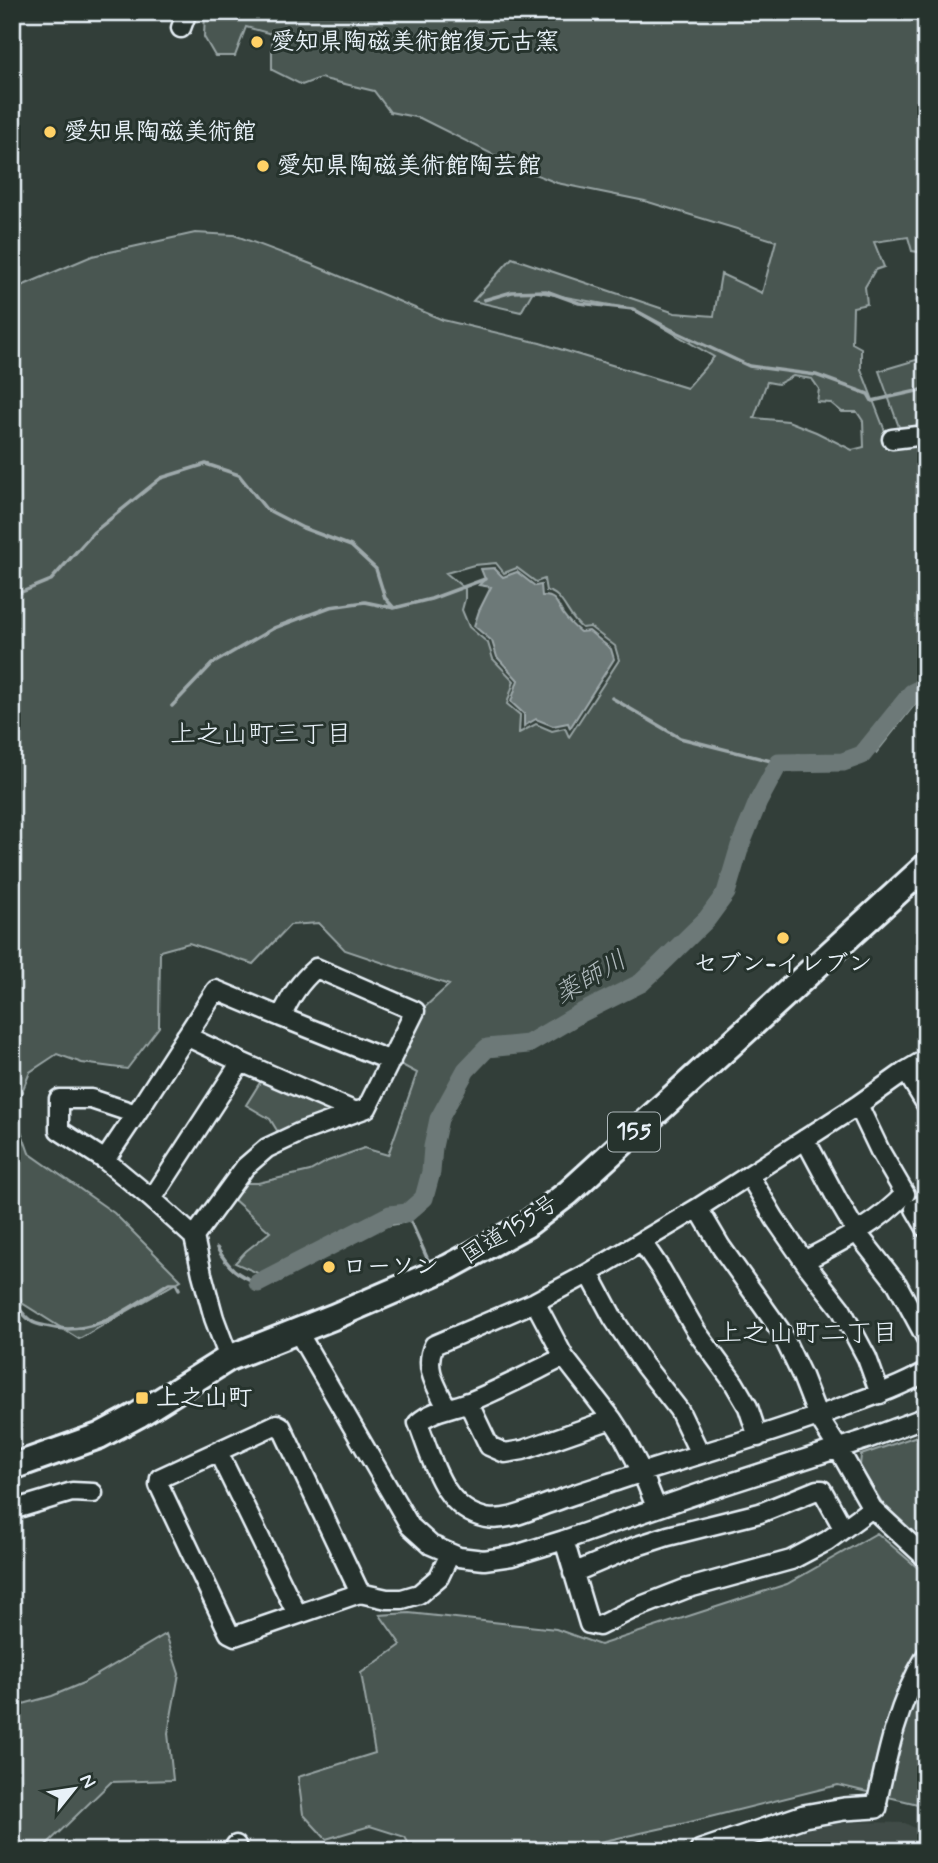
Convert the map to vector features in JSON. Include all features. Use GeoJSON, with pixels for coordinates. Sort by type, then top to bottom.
{"type":"FeatureCollection","features":[{"type":"Feature","properties":{"kind":"highway","name":"国道155号"},"geometry":{"type":"LineString","coordinates":[[12,1467],[99,1436],[229,1358],[298,1332],[449,1267],[526,1225],[557,1202],[926,866]]}},
{"type":"Feature","properties":{"kind":"main road"},"geometry":{"type":"LineString","coordinates":[[701,1851],[804,1816],[876,1807]]}},
{"type":"Feature","properties":{"kind":"street"},"geometry":{"type":"LineString","coordinates":[[892,439],[926,435]]}},
{"type":"Feature","properties":{"kind":"street"},"geometry":{"type":"LineString","coordinates":[[194,1237],[245,1167],[267,1148],[301,1132],[367,1108],[415,1011],[316,968],[302,981],[281,1017]]}},
{"type":"Feature","properties":{"kind":"street"},"geometry":{"type":"LineString","coordinates":[[105,1160],[216,990],[391,1061]]}},
{"type":"Feature","properties":{"kind":"street"},"geometry":{"type":"LineString","coordinates":[[186,1036],[356,1112]]}},
{"type":"Feature","properties":{"kind":"street"},"geometry":{"type":"LineString","coordinates":[[447,1408],[430,1371],[434,1345],[535,1302],[589,1273],[698,1208],[926,1059]]}},
{"type":"Feature","properties":{"kind":"street"},"geometry":{"type":"LineString","coordinates":[[152,1199],[241,1062]]}},
{"type":"Feature","properties":{"kind":"street"},"geometry":{"type":"LineString","coordinates":[[906,1071],[926,1104]]}},
{"type":"Feature","properties":{"kind":"street"},"geometry":{"type":"LineString","coordinates":[[136,1114],[91,1099],[60,1098],[59,1130],[105,1160],[194,1237],[214,1318],[229,1358]]}},
{"type":"Feature","properties":{"kind":"street"},"geometry":{"type":"LineString","coordinates":[[804,1261],[857,1233],[905,1194],[858,1105]]}},
{"type":"Feature","properties":{"kind":"street"},"geometry":{"type":"LineString","coordinates":[[805,1139],[857,1233],[897,1284],[926,1338]]}},
{"type":"Feature","properties":{"kind":"street"},"geometry":{"type":"LineString","coordinates":[[749,1175],[775,1219],[841,1309],[867,1358],[880,1394]]}},
{"type":"Feature","properties":{"kind":"street"},"geometry":{"type":"LineString","coordinates":[[926,1203],[915,1209],[926,1228]]}},
{"type":"Feature","properties":{"kind":"street"},"geometry":{"type":"LineString","coordinates":[[698,1208],[721,1247],[780,1330],[818,1417],[872,1508],[926,1558]]}},
{"type":"Feature","properties":{"kind":"street"},"geometry":{"type":"LineString","coordinates":[[642,1242],[696,1331],[734,1383],[748,1407],[758,1437]]}},
{"type":"Feature","properties":{"kind":"street"},"geometry":{"type":"LineString","coordinates":[[589,1273],[613,1318],[679,1410],[700,1454]]}},
{"type":"Feature","properties":{"kind":"street"},"geometry":{"type":"LineString","coordinates":[[535,1302],[564,1357],[612,1419],[642,1472],[656,1507]]}},
{"type":"Feature","properties":{"kind":"street"},"geometry":{"type":"LineString","coordinates":[[298,1332],[410,1526],[431,1545],[458,1557],[484,1560],[512,1556],[926,1417]]}},
{"type":"Feature","properties":{"kind":"street"},"geometry":{"type":"LineString","coordinates":[[564,1357],[418,1423],[444,1489],[463,1507],[487,1518],[520,1514],[642,1472],[818,1417],[880,1394],[926,1372]]}},
{"type":"Feature","properties":{"kind":"street"},"geometry":{"type":"LineString","coordinates":[[468,1402],[489,1446],[505,1453],[523,1450],[612,1419]]}},
{"type":"Feature","properties":{"kind":"street"},"geometry":{"type":"LineString","coordinates":[[360,1592],[278,1424],[160,1478],[159,1485],[229,1633],[235,1636],[360,1592],[387,1599],[401,1599],[419,1594],[439,1577],[450,1554]]}},
{"type":"Feature","properties":{"kind":"street"},"geometry":{"type":"LineString","coordinates":[[218,1452],[297,1614]]}},
{"type":"Feature","properties":{"kind":"street"},"geometry":{"type":"LineString","coordinates":[[573,1573],[634,1547],[760,1513],[817,1490],[822,1490],[843,1528]]}},
{"type":"Feature","properties":{"kind":"street"},"geometry":{"type":"LineString","coordinates":[[12,1510],[72,1492],[93,1493]]}},
{"type":"Feature","properties":{"kind":"street"},"geometry":{"type":"LineString","coordinates":[[564,1540],[589,1624],[598,1626],[685,1588],[791,1560],[827,1541],[872,1508]]}},
{"type":"Feature","properties":{"kind":"street"},"geometry":{"type":"LineString","coordinates":[[876,1807],[888,1749],[901,1708],[912,1678],[926,1656]]}},
{"type":"Feature","properties":{"kind":"shaded area"},"geometry":{"type":"Polygon","coordinates":[[[205,12],[926,12],[926,253],[912,251],[908,237],[874,242],[884,267],[875,270],[865,287],[867,304],[853,307],[852,343],[861,348],[861,369],[890,444],[926,440],[926,696],[920,698],[876,753],[778,759],[752,796],[724,883],[706,912],[639,976],[529,1039],[486,1042],[460,1069],[430,1132],[422,1190],[407,1222],[381,1227],[360,1224],[262,1275],[235,1263],[270,1232],[232,1198],[242,1183],[258,1183],[310,1171],[328,1161],[364,1148],[388,1155],[417,1073],[400,1064],[397,1058],[425,1007],[449,985],[345,950],[319,923],[290,925],[253,964],[189,943],[160,951],[159,1027],[127,1069],[82,1063],[57,1054],[30,1072],[14,1111],[29,1153],[114,1213],[181,1280],[79,1339],[22,1303],[12,1276],[12,290],[92,256],[195,233],[234,235],[311,264],[443,320],[540,343],[687,388],[714,357],[632,309],[533,291],[521,312],[473,301],[512,258],[675,313],[714,316],[721,274],[762,293],[776,241],[645,201],[557,183],[520,168],[420,118],[390,112],[374,91],[320,78],[302,85],[272,70],[272,34],[246,27],[235,56],[215,56],[204,37],[205,12]],[[793,376],[778,384],[767,382],[754,418],[788,421],[852,450],[864,447],[863,421],[857,412],[842,412],[831,403],[817,402],[819,389],[812,379],[793,376]],[[496,563],[474,565],[446,573],[465,589],[462,610],[469,627],[488,643],[493,659],[514,681],[507,704],[520,715],[519,733],[536,724],[552,731],[565,728],[569,737],[619,660],[615,646],[590,627],[582,628],[561,600],[552,592],[546,591],[544,579],[536,582],[517,568],[504,573],[496,563]]]}},
{"type":"Feature","properties":{"kind":"shaded area"},"geometry":{"type":"Polygon","coordinates":[[[926,357],[926,425],[899,427],[879,371],[926,357]]]}},
{"type":"Feature","properties":{"kind":"shaded area"},"geometry":{"type":"Polygon","coordinates":[[[494,568],[503,577],[517,572],[535,586],[541,585],[542,596],[553,599],[565,617],[580,632],[589,631],[611,649],[614,659],[570,728],[568,723],[553,726],[536,719],[524,726],[524,714],[511,702],[518,680],[497,657],[492,641],[474,626],[491,587],[479,585],[485,579],[481,569],[494,568]]]}},
{"type":"Feature","properties":{"kind":"shaded area"},"geometry":{"type":"Polygon","coordinates":[[[264,1076],[336,1105],[336,1115],[281,1137],[270,1119],[246,1105],[264,1076]]]}},
{"type":"Feature","properties":{"kind":"shaded area"},"geometry":{"type":"Polygon","coordinates":[[[926,1432],[926,1548],[890,1516],[860,1466],[861,1455],[926,1432]]]}},
{"type":"Feature","properties":{"kind":"shaded area"},"geometry":{"type":"Polygon","coordinates":[[[877,1533],[926,1575],[926,1806],[838,1785],[559,1851],[413,1851],[405,1837],[370,1826],[326,1839],[303,1814],[298,1777],[375,1753],[361,1673],[401,1645],[380,1615],[409,1613],[556,1629],[600,1645],[787,1584],[877,1533]]]}},
{"type":"Feature","properties":{"kind":"shaded area"},"geometry":{"type":"Polygon","coordinates":[[[166,1634],[179,1674],[168,1733],[173,1780],[111,1782],[43,1851],[12,1851],[12,1707],[52,1696],[83,1683],[166,1634]]]}},
{"type":"Feature","properties":{"kind":"shaded area"},"geometry":{"type":"Polygon","coordinates":[[[905,1823],[926,1834],[926,1851],[741,1851],[798,1831],[831,1824],[905,1823]]]}},
{"type":"Feature","properties":{"kind":"waterway"},"geometry":{"type":"LineString","coordinates":[[484,300],[512,292],[546,291],[579,303],[633,309],[749,366],[816,375],[868,394],[872,401],[926,389]]}},
{"type":"Feature","properties":{"kind":"waterway"},"geometry":{"type":"LineString","coordinates":[[12,596],[51,580],[94,532],[161,478],[206,464],[239,475],[266,509],[303,528],[351,546],[376,569],[385,598],[394,608],[431,599],[485,579]]}},
{"type":"Feature","properties":{"kind":"waterway"},"geometry":{"type":"LineString","coordinates":[[172,706],[212,664],[274,628],[330,607],[365,602],[394,608]]}},
{"type":"Feature","properties":{"kind":"waterway","name":"薬師川"},"geometry":{"type":"LineString","coordinates":[[258,1283],[390,1215],[407,1213],[424,1198],[439,1119],[466,1070],[487,1048],[528,1044],[579,1014],[641,983],[707,919],[726,893],[740,846],[758,802],[779,763],[843,762],[862,755],[912,693],[926,686]]}},
{"type":"Feature","properties":{"kind":"waterway"},"geometry":{"type":"LineString","coordinates":[[612,698],[680,738],[779,763]]}},
{"type":"Feature","properties":{"kind":"waterway"},"geometry":{"type":"LineString","coordinates":[[407,1213],[428,1260]]}},
{"type":"Feature","properties":{"kind":"waterway"},"geometry":{"type":"LineString","coordinates":[[217,1248],[234,1270],[258,1283]]}},
{"type":"Feature","properties":{"kind":"waterway"},"geometry":{"type":"LineString","coordinates":[[13,1301],[34,1323],[63,1329],[80,1328],[126,1311],[169,1283],[176,1283],[179,1289]]}},
{"type":"Feature","properties":{"kind":"place","name":"愛知県陶磁美術館復元古窯"},"geometry":{"type":"Point","coordinates":[257,42]}},
{"type":"Feature","properties":{"kind":"place","name":"愛知県陶磁美術館"},"geometry":{"type":"Point","coordinates":[50,132]}},
{"type":"Feature","properties":{"kind":"place","name":"愛知県陶磁美術館陶芸館"},"geometry":{"type":"Point","coordinates":[263,166]}},
{"type":"Feature","properties":{"kind":"place","name":"セブン-イレブン"},"geometry":{"type":"Point","coordinates":[783,938]}},
{"type":"Feature","properties":{"kind":"place","name":"ローソン"},"geometry":{"type":"Point","coordinates":[329,1267]}},
{"type":"Feature","properties":{"kind":"place","name":"上之山町"},"geometry":{"type":"Point","coordinates":[142,1398]}},
{"type":"Feature","properties":{"kind":"district","name":"上之山町三丁目"},"geometry":{"type":"Point","coordinates":[261,735]}},
{"type":"Feature","properties":{"kind":"district","name":"上之山町二丁目"},"geometry":{"type":"Point","coordinates":[807,1334]}}]}
